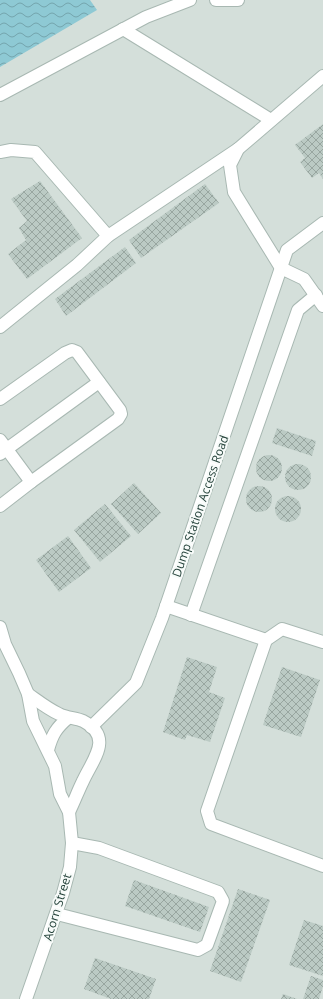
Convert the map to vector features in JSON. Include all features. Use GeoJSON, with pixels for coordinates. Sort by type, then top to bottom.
{"type":"FeatureCollection","features":[{"type":"Feature","properties":{"kind":"street"},"geometry":{"type":"LineString","coordinates":[[0,95],[146,17],[190,0]]}},
{"type":"Feature","properties":{"kind":"street"},"geometry":{"type":"LineString","coordinates":[[216,0],[238,0]]}},
{"type":"Feature","properties":{"kind":"street"},"geometry":{"type":"LineString","coordinates":[[123,29],[271,120]]}},
{"type":"Feature","properties":{"kind":"street"},"geometry":{"type":"LineString","coordinates":[[0,328],[76,265],[108,236],[238,149],[323,76]]}},
{"type":"Feature","properties":{"kind":"street"},"geometry":{"type":"LineString","coordinates":[[238,149],[230,165],[234,192],[281,268],[304,279],[323,306]]}},
{"type":"Feature","properties":{"kind":"street"},"geometry":{"type":"LineString","coordinates":[[0,152],[11,150],[35,152],[108,236]]}},
{"type":"Feature","properties":{"kind":"street","name":"Dump Station Access Road"},"geometry":{"type":"LineString","coordinates":[[91,727],[136,682],[166,606],[287,250],[323,223]]}},
{"type":"Feature","properties":{"kind":"street"},"geometry":{"type":"LineString","coordinates":[[191,615],[298,310],[316,296]]}},
{"type":"Feature","properties":{"kind":"street"},"geometry":{"type":"LineString","coordinates":[[0,398],[65,353],[72,350],[77,352],[120,410],[121,414],[118,419],[0,506]]}},
{"type":"Feature","properties":{"kind":"street"},"geometry":{"type":"LineString","coordinates":[[31,482],[2,448],[99,382]]}},
{"type":"Feature","properties":{"kind":"street"},"geometry":{"type":"LineString","coordinates":[[166,606],[266,640]]}},
{"type":"Feature","properties":{"kind":"street","name":"Acorn Street"},"geometry":{"type":"LineString","coordinates":[[0,627],[5,644],[20,673],[28,694],[33,721],[55,766],[60,794],[70,812],[72,843],[70,867],[57,914],[26,999]]}},
{"type":"Feature","properties":{"kind":"street"},"geometry":{"type":"LineString","coordinates":[[323,642],[282,629],[266,640],[207,811],[211,824],[323,866]]}},
{"type":"Feature","properties":{"kind":"street"},"geometry":{"type":"LineString","coordinates":[[28,694],[58,714],[68,718],[82,720],[91,727]]}},
{"type":"Feature","properties":{"kind":"street"},"geometry":{"type":"LineString","coordinates":[[48,750],[51,737],[59,726],[68,718]]}},
{"type":"Feature","properties":{"kind":"street","name":"Acorn Street"},"geometry":{"type":"LineString","coordinates":[[70,812],[98,753],[100,743],[97,734],[91,727]]}},
{"type":"Feature","properties":{"kind":"street"},"geometry":{"type":"LineString","coordinates":[[57,914],[198,950],[206,945],[223,901],[218,892],[99,848],[72,843]]}},
{"type":"Feature","properties":{"kind":"shaded area"},"geometry":{"type":"Polygon","coordinates":[[[0,0],[323,0],[323,999],[0,999],[0,0]]]}},
{"type":"Feature","properties":{"kind":"water"},"geometry":{"type":"Polygon","coordinates":[[[0,0],[90,0],[97,10],[0,67],[0,0]]]}},
{"type":"Feature","properties":{"kind":"building"},"geometry":{"type":"Polygon","coordinates":[[[323,124],[323,179],[319,173],[312,178],[300,162],[305,158],[295,145],[323,124]]]}},
{"type":"Feature","properties":{"kind":"building"},"geometry":{"type":"Polygon","coordinates":[[[40,181],[82,238],[27,279],[8,254],[26,240],[19,228],[27,221],[11,199],[40,181]]]}},
{"type":"Feature","properties":{"kind":"building"},"geometry":{"type":"Polygon","coordinates":[[[205,184],[219,203],[141,258],[129,240],[205,184]]]}},
{"type":"Feature","properties":{"kind":"building"},"geometry":{"type":"Polygon","coordinates":[[[125,247],[136,263],[66,316],[55,299],[125,247]]]}},
{"type":"Feature","properties":{"kind":"building"},"geometry":{"type":"Polygon","coordinates":[[[277,428],[316,441],[312,456],[272,443],[277,428]]]}},
{"type":"Feature","properties":{"kind":"building"},"geometry":{"type":"Polygon","coordinates":[[[269,455],[278,459],[282,468],[278,477],[269,481],[260,477],[256,468],[260,459],[269,455]]]}},
{"type":"Feature","properties":{"kind":"building"},"geometry":{"type":"Polygon","coordinates":[[[298,464],[307,468],[311,477],[307,486],[298,490],[289,486],[285,477],[289,468],[298,464]]]}},
{"type":"Feature","properties":{"kind":"building"},"geometry":{"type":"Polygon","coordinates":[[[134,483],[161,513],[138,534],[111,504],[134,483]]]}},
{"type":"Feature","properties":{"kind":"building"},"geometry":{"type":"Polygon","coordinates":[[[259,486],[268,490],[272,499],[268,508],[259,512],[250,508],[246,499],[250,490],[259,486]]]}},
{"type":"Feature","properties":{"kind":"building"},"geometry":{"type":"Polygon","coordinates":[[[288,496],[297,500],[301,509],[297,518],[288,522],[279,518],[275,509],[279,500],[288,496]]]}},
{"type":"Feature","properties":{"kind":"building"},"geometry":{"type":"Polygon","coordinates":[[[105,504],[131,536],[100,562],[74,530],[105,504]]]}},
{"type":"Feature","properties":{"kind":"building"},"geometry":{"type":"Polygon","coordinates":[[[68,536],[91,568],[59,592],[36,560],[68,536]]]}},
{"type":"Feature","properties":{"kind":"building"},"geometry":{"type":"Polygon","coordinates":[[[187,657],[217,667],[209,692],[225,698],[210,742],[187,735],[185,740],[163,732],[187,657]]]}},
{"type":"Feature","properties":{"kind":"building"},"geometry":{"type":"Polygon","coordinates":[[[282,667],[320,680],[301,737],[263,725],[282,667]]]}},
{"type":"Feature","properties":{"kind":"building"},"geometry":{"type":"Polygon","coordinates":[[[134,880],[209,907],[200,932],[125,906],[134,880]]]}},
{"type":"Feature","properties":{"kind":"building"},"geometry":{"type":"Polygon","coordinates":[[[238,889],[270,900],[241,982],[210,971],[238,889]]]}},
{"type":"Feature","properties":{"kind":"building"},"geometry":{"type":"Polygon","coordinates":[[[304,920],[323,926],[323,976],[289,965],[304,920]]]}},
{"type":"Feature","properties":{"kind":"building"},"geometry":{"type":"Polygon","coordinates":[[[95,958],[156,979],[149,999],[111,999],[84,989],[95,958]]]}},
{"type":"Feature","properties":{"kind":"building"},"geometry":{"type":"Polygon","coordinates":[[[311,976],[323,980],[323,986],[319,999],[303,999],[311,976]]]}},
{"type":"Feature","properties":{"kind":"building"},"geometry":{"type":"Polygon","coordinates":[[[283,994],[297,999],[281,999],[283,994]]]}}]}
